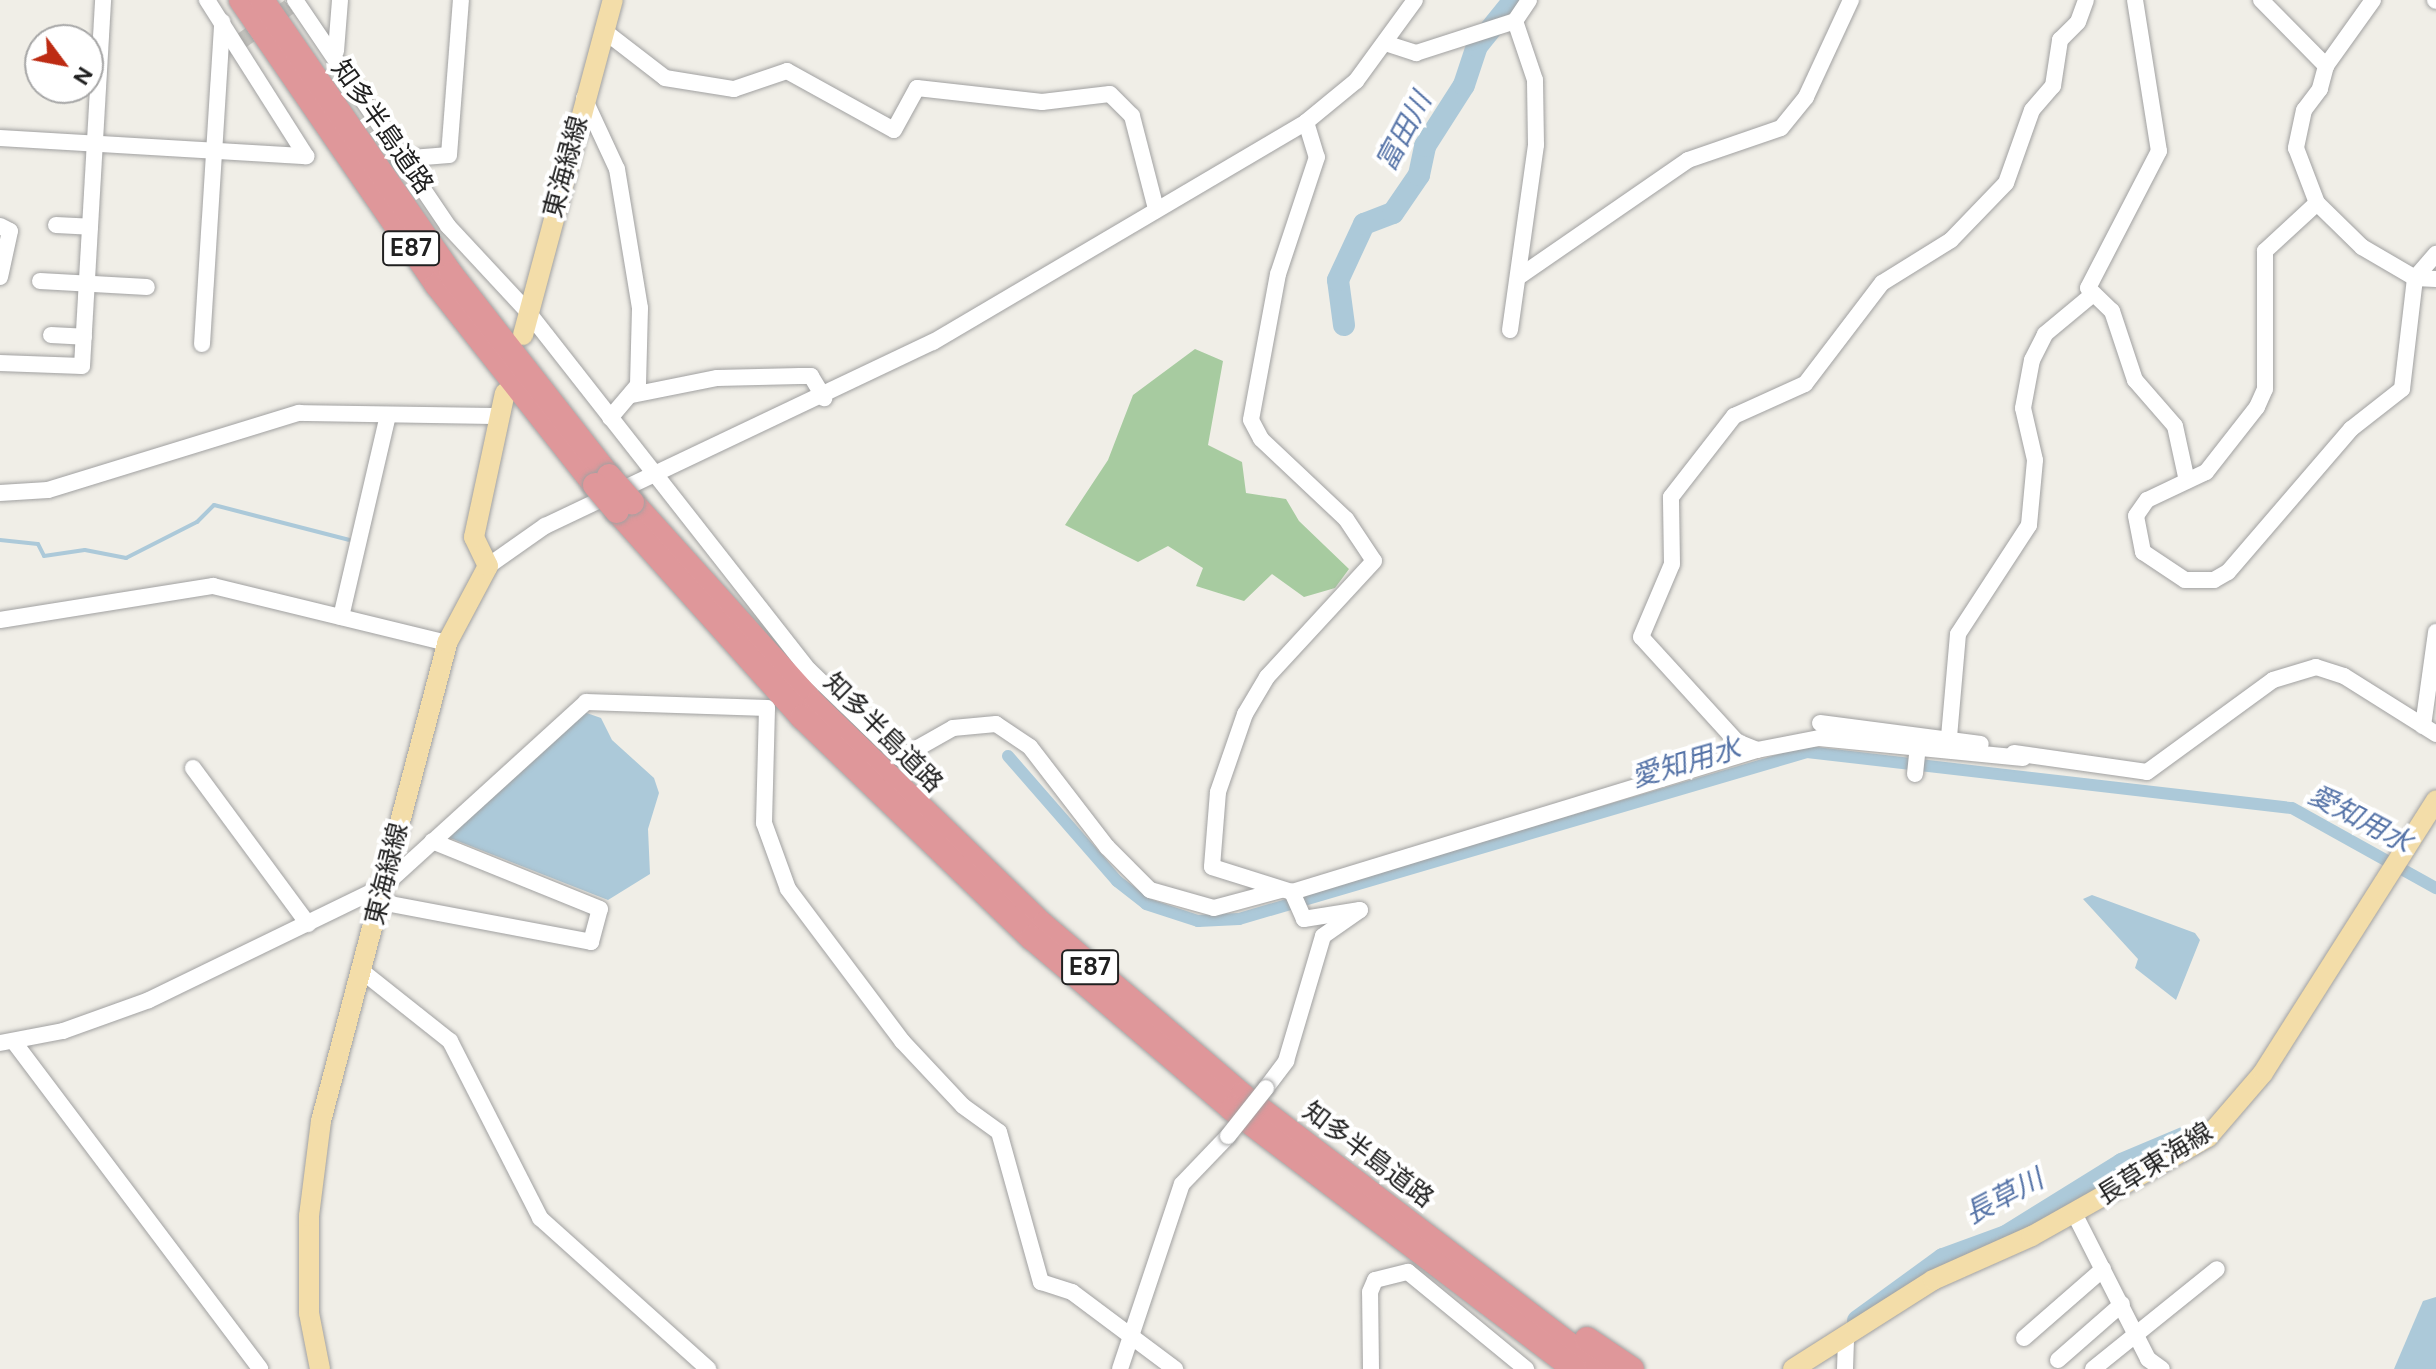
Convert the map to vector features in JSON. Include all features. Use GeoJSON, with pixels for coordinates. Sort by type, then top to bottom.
{"type":"FeatureCollection","features":[{"type":"Feature","properties":{"kind":"highway","name":"知多半島道路"},"geometry":{"type":"LineString","coordinates":[[241,0],[437,285],[802,717],[1032,938],[1232,1109],[1574,1369]]}},
{"type":"Feature","properties":{"kind":"highway","name":"知多半島道路"},"geometry":{"type":"LineString","coordinates":[[262,0],[451,274],[602,480]]}},
{"type":"Feature","properties":{"kind":"highway","name":"知多半島道路"},"geometry":{"type":"LineString","coordinates":[[625,507],[815,705],[1032,915],[1242,1095],[1602,1369]]}},
{"type":"Feature","properties":{"kind":"highway"},"geometry":{"type":"LineString","coordinates":[[1469,1267],[1632,1369]]}},
{"type":"Feature","properties":{"kind":"highway"},"geometry":{"type":"LineString","coordinates":[[1476,1293],[1562,1369]]}},
{"type":"Feature","properties":{"kind":"main road","name":"東海緑線"},"geometry":{"type":"LineString","coordinates":[[523,335],[584,98],[613,0]]}},
{"type":"Feature","properties":{"kind":"main road"},"geometry":{"type":"LineString","coordinates":[[488,566],[474,537],[505,393]]}},
{"type":"Feature","properties":{"kind":"main road","name":"東海緑線"},"geometry":{"type":"LineString","coordinates":[[320,1369],[309,1313],[309,1216],[321,1121],[363,972],[447,643],[488,566]]}},
{"type":"Feature","properties":{"kind":"main road","name":"長草東海線"},"geometry":{"type":"LineString","coordinates":[[1793,1369],[1933,1280],[2074,1213],[2208,1137],[2236,1108],[2436,800]]}},
{"type":"Feature","properties":{"kind":"street"},"geometry":{"type":"LineString","coordinates":[[0,363],[82,366],[103,0]]}},
{"type":"Feature","properties":{"kind":"street"},"geometry":{"type":"LineString","coordinates":[[0,138],[306,156],[207,0]]}},
{"type":"Feature","properties":{"kind":"street"},"geometry":{"type":"LineString","coordinates":[[295,0],[336,51],[399,159],[448,226],[528,312],[809,670],[900,758],[953,728],[996,724],[1030,747],[1107,847],[1150,890],[1214,908],[1286,891],[1757,750],[1819,738],[2147,772],[2273,680],[2316,667],[2344,676],[2430,730],[2436,632]]}},
{"type":"Feature","properties":{"kind":"street"},"geometry":{"type":"LineString","coordinates":[[336,51],[340,0]]}},
{"type":"Feature","properties":{"kind":"street"},"geometry":{"type":"LineString","coordinates":[[399,159],[449,155],[461,0]]}},
{"type":"Feature","properties":{"kind":"street"},"geometry":{"type":"LineString","coordinates":[[488,566],[545,526],[824,398],[1306,122],[1356,81],[1415,0]]}},
{"type":"Feature","properties":{"kind":"street"},"geometry":{"type":"LineString","coordinates":[[1385,43],[1416,53],[1515,21],[1529,0]]}},
{"type":"Feature","properties":{"kind":"street"},"geometry":{"type":"LineString","coordinates":[[1520,276],[1688,160],[1781,128],[1806,97],[1851,0]]}},
{"type":"Feature","properties":{"kind":"street"},"geometry":{"type":"LineString","coordinates":[[1757,750],[1737,742],[1641,637],[1672,564],[1671,497],[1734,416],[1805,384],[1882,283],[1951,240],[2006,183],[2032,110],[2053,86],[2060,40],[2078,22],[2086,0]]}},
{"type":"Feature","properties":{"kind":"street"},"geometry":{"type":"LineString","coordinates":[[1949,737],[1958,634],[2029,525],[2035,460],[2023,408],[2032,360],[2045,334],[2092,295],[2109,243],[2159,151],[2135,0]]}},
{"type":"Feature","properties":{"kind":"street"},"geometry":{"type":"LineString","coordinates":[[2261,0],[2326,66]]}},
{"type":"Feature","properties":{"kind":"street"},"geometry":{"type":"LineString","coordinates":[[2373,0],[2326,66],[2297,127],[2296,148],[2317,203],[2362,247],[2415,278],[2436,279]]}},
{"type":"Feature","properties":{"kind":"street"},"geometry":{"type":"LineString","coordinates":[[1510,330],[1536,145],[1535,80],[1515,21]]}},
{"type":"Feature","properties":{"kind":"street"},"geometry":{"type":"LineString","coordinates":[[202,344],[222,22]]}},
{"type":"Feature","properties":{"kind":"street"},"geometry":{"type":"LineString","coordinates":[[603,30],[665,78],[734,89],[787,71],[894,130],[917,88],[1042,102],[1110,94],[1132,116],[1156,209]]}},
{"type":"Feature","properties":{"kind":"street"},"geometry":{"type":"LineString","coordinates":[[584,98],[617,169],[629,230],[640,308],[632,395]]}},
{"type":"Feature","properties":{"kind":"street"},"geometry":{"type":"LineString","coordinates":[[1120,1369],[1182,1184],[1228,1136],[1286,1061],[1323,936],[1360,910],[1300,915],[1286,891],[1212,867],[1222,777],[1267,677],[1374,561],[1346,519],[1261,439],[1251,420],[1278,274],[1317,157],[1306,122]]}},
{"type":"Feature","properties":{"kind":"street"},"geometry":{"type":"LineString","coordinates":[[2317,203],[2265,251],[2265,389],[2257,407],[2206,472],[2147,500],[2136,516],[2135,538],[2185,580],[2214,580],[2351,429],[2402,389],[2415,278],[2436,254]]}},
{"type":"Feature","properties":{"kind":"street"},"geometry":{"type":"LineString","coordinates":[[56,225],[90,227]]}},
{"type":"Feature","properties":{"kind":"street"},"geometry":{"type":"LineString","coordinates":[[0,226],[10,231],[0,277]]}},
{"type":"Feature","properties":{"kind":"street"},"geometry":{"type":"LineString","coordinates":[[40,281],[147,287]]}},
{"type":"Feature","properties":{"kind":"street"},"geometry":{"type":"LineString","coordinates":[[2092,295],[2112,311],[2135,380],[2175,426],[2187,481]]}},
{"type":"Feature","properties":{"kind":"street"},"geometry":{"type":"LineString","coordinates":[[51,335],[84,337]]}},
{"type":"Feature","properties":{"kind":"street"},"geometry":{"type":"LineString","coordinates":[[610,418],[632,395],[717,378],[811,376],[824,398]]}},
{"type":"Feature","properties":{"kind":"street"},"geometry":{"type":"LineString","coordinates":[[0,493],[48,490],[257,422],[299,413],[501,416]]}},
{"type":"Feature","properties":{"kind":"street"},"geometry":{"type":"LineString","coordinates":[[341,617],[388,415]]}},
{"type":"Feature","properties":{"kind":"street"},"geometry":{"type":"LineString","coordinates":[[0,620],[213,586],[447,643]]}},
{"type":"Feature","properties":{"kind":"street"},"geometry":{"type":"LineString","coordinates":[[260,1369],[7,1043],[121,1011],[308,924],[382,894],[432,841],[586,702],[767,708],[764,823],[788,889],[902,1041],[963,1106],[999,1132],[1041,1282],[1072,1292],[1131,1340],[1175,1369]]}},
{"type":"Feature","properties":{"kind":"street"},"geometry":{"type":"LineString","coordinates":[[1820,723],[1949,737],[2023,758]]}},
{"type":"Feature","properties":{"kind":"street"},"geometry":{"type":"LineString","coordinates":[[1915,774],[1918,746]]}},
{"type":"Feature","properties":{"kind":"street"},"geometry":{"type":"LineString","coordinates":[[193,768],[308,924]]}},
{"type":"Feature","properties":{"kind":"street"},"geometry":{"type":"LineString","coordinates":[[382,894],[591,942],[600,909],[432,841]]}},
{"type":"Feature","properties":{"kind":"street"},"geometry":{"type":"LineString","coordinates":[[363,972],[450,1041],[540,1218],[708,1369]]}},
{"type":"Feature","properties":{"kind":"street"},"geometry":{"type":"LineString","coordinates":[[2074,1213],[2148,1359],[2162,1369]]}},
{"type":"Feature","properties":{"kind":"street"},"geometry":{"type":"LineString","coordinates":[[2024,1338],[2103,1269]]}},
{"type":"Feature","properties":{"kind":"street"},"geometry":{"type":"LineString","coordinates":[[2093,1369],[2217,1269]]}},
{"type":"Feature","properties":{"kind":"street"},"geometry":{"type":"LineString","coordinates":[[1371,1369],[1370,1292],[1375,1280],[1408,1272],[1526,1369]]}},
{"type":"Feature","properties":{"kind":"street"},"geometry":{"type":"LineString","coordinates":[[2058,1360],[2122,1304]]}},
{"type":"Feature","properties":{"kind":"street"},"geometry":{"type":"LineString","coordinates":[[1845,1369],[1846,1337]]}},
{"type":"Feature","properties":{"kind":"green space"},"geometry":{"type":"Polygon","coordinates":[[[1195,349],[1223,361],[1208,445],[1242,462],[1246,493],[1286,499],[1299,521],[1349,569],[1335,588],[1304,597],[1272,574],[1244,601],[1196,586],[1203,568],[1168,546],[1138,562],[1065,525],[1108,460],[1133,395],[1195,349]]]}},
{"type":"Feature","properties":{"kind":"water"},"geometry":{"type":"Polygon","coordinates":[[[581,711],[601,718],[612,740],[654,778],[659,793],[648,829],[650,874],[608,900],[445,836],[581,711]]]}},
{"type":"Feature","properties":{"kind":"water"},"geometry":{"type":"Polygon","coordinates":[[[2092,895],[2195,933],[2200,940],[2176,1000],[2135,968],[2138,959],[2083,899],[2092,895]]]}},
{"type":"Feature","properties":{"kind":"water"},"geometry":{"type":"Polygon","coordinates":[[[2436,1297],[2436,1369],[2394,1369],[2423,1301],[2436,1297]]]}},
{"type":"Feature","properties":{"kind":"waterway","name":"富田川"},"geometry":{"type":"LineString","coordinates":[[1344,325],[1338,280],[1364,224],[1393,213],[1419,175],[1425,146],[1464,85],[1477,46],[1514,0]]}},
{"type":"Feature","properties":{"kind":"waterway"},"geometry":{"type":"LineString","coordinates":[[0,540],[38,544],[44,556],[85,550],[126,558],[197,522],[214,505],[349,540]]}},
{"type":"Feature","properties":{"kind":"waterway","name":"愛知用水"},"geometry":{"type":"LineString","coordinates":[[1008,756],[1117,881],[1146,904],[1198,921],[1239,919],[1807,752],[2292,808],[2436,888]]}},
{"type":"Feature","properties":{"kind":"waterway","name":"長草川"},"geometry":{"type":"LineString","coordinates":[[1858,1321],[1943,1259],[2006,1236],[2122,1164],[2186,1137]]}},
{"type":"Feature","properties":{"kind":"tunnel"},"geometry":{"type":"LineString","coordinates":[[237,44],[296,2]]}}]}
